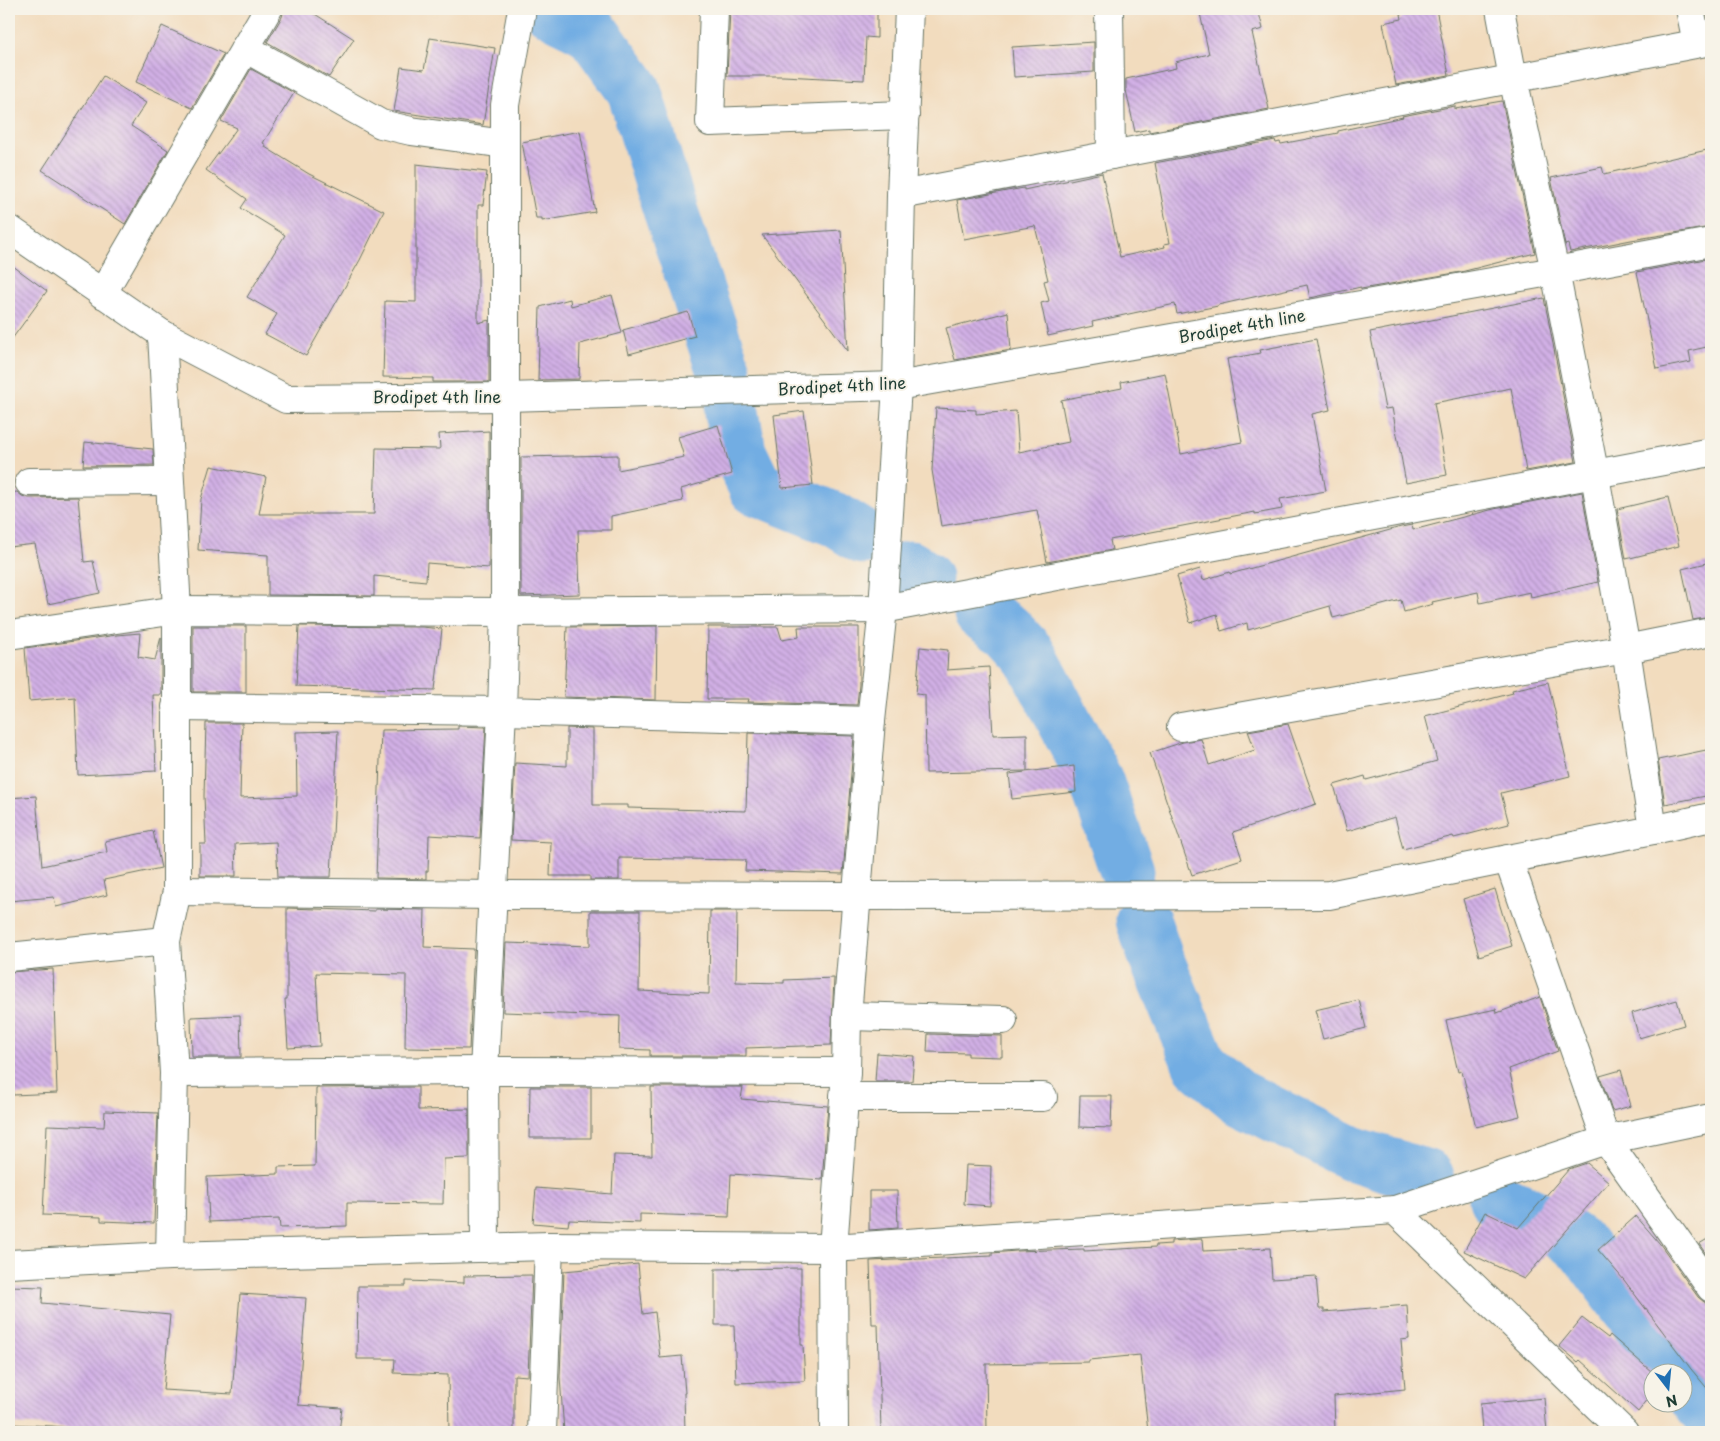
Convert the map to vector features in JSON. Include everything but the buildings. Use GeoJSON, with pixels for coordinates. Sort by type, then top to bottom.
{"type":"FeatureCollection","features":[{"type":"Feature","properties":{"kind":"street"},"geometry":{"type":"LineString","coordinates":[[102,294],[268,9]]}},
{"type":"Feature","properties":{"kind":"street"},"geometry":{"type":"LineString","coordinates":[[485,1248],[484,1071],[502,711],[505,612],[507,397],[505,105],[522,9]]}},
{"type":"Feature","properties":{"kind":"street"},"geometry":{"type":"LineString","coordinates":[[714,9],[710,122],[905,115]]}},
{"type":"Feature","properties":{"kind":"street"},"geometry":{"type":"LineString","coordinates":[[834,1432],[833,1248],[845,1084],[847,1016],[871,720],[883,609],[897,386],[901,195],[910,9]]}},
{"type":"Feature","properties":{"kind":"street"},"geometry":{"type":"LineString","coordinates":[[1109,9],[1111,154]]}},
{"type":"Feature","properties":{"kind":"street"},"geometry":{"type":"LineString","coordinates":[[1500,9],[1555,271],[1595,476],[1626,649],[1653,830]]}},
{"type":"Feature","properties":{"kind":"street"},"geometry":{"type":"LineString","coordinates":[[901,195],[1704,42],[1690,9]]}},
{"type":"Feature","properties":{"kind":"street"},"geometry":{"type":"LineString","coordinates":[[245,48],[382,124],[411,131],[505,144]]}},
{"type":"Feature","properties":{"kind":"street","name":"Brodipet 4th line"},"geometry":{"type":"LineString","coordinates":[[9,229],[162,334],[286,399],[507,397],[897,386],[1711,242]]}},
{"type":"Feature","properties":{"kind":"street"},"geometry":{"type":"LineString","coordinates":[[162,334],[177,610],[177,891],[166,941],[174,1074],[170,1256]]}},
{"type":"Feature","properties":{"kind":"street"},"geometry":{"type":"LineString","coordinates":[[9,635],[177,610],[505,612],[883,609],[1595,476],[1711,452]]}},
{"type":"Feature","properties":{"kind":"street"},"geometry":{"type":"LineString","coordinates":[[29,482],[169,481]]}},
{"type":"Feature","properties":{"kind":"street"},"geometry":{"type":"LineString","coordinates":[[1181,727],[1626,649],[1711,632]]}},
{"type":"Feature","properties":{"kind":"street"},"geometry":{"type":"LineString","coordinates":[[176,707],[502,711],[871,720]]}},
{"type":"Feature","properties":{"kind":"street"},"geometry":{"type":"LineString","coordinates":[[177,891],[493,895],[1329,895],[1711,817]]}},
{"type":"Feature","properties":{"kind":"street"},"geometry":{"type":"LineString","coordinates":[[1508,859],[1606,1140],[1711,1288]]}},
{"type":"Feature","properties":{"kind":"street"},"geometry":{"type":"LineString","coordinates":[[9,957],[166,941]]}},
{"type":"Feature","properties":{"kind":"street"},"geometry":{"type":"LineString","coordinates":[[847,1016],[1003,1020]]}},
{"type":"Feature","properties":{"kind":"street"},"geometry":{"type":"LineString","coordinates":[[174,1074],[484,1071],[845,1084],[1043,1097]]}},
{"type":"Feature","properties":{"kind":"street"},"geometry":{"type":"LineString","coordinates":[[9,1264],[170,1256],[549,1246],[833,1248],[1395,1210],[1606,1140],[1711,1118]]}},
{"type":"Feature","properties":{"kind":"street"},"geometry":{"type":"LineString","coordinates":[[1395,1210],[1624,1432]]}},
{"type":"Feature","properties":{"kind":"street"},"geometry":{"type":"LineString","coordinates":[[542,1432],[549,1246]]}},
{"type":"Feature","properties":{"kind":"waterway"},"geometry":{"type":"LineString","coordinates":[[549,9],[591,31],[634,90],[668,203],[724,371]]}},
{"type":"Feature","properties":{"kind":"waterway"},"geometry":{"type":"LineString","coordinates":[[732,412],[739,452],[756,488],[836,520],[863,537]]}},
{"type":"Feature","properties":{"kind":"waterway"},"geometry":{"type":"LineString","coordinates":[[910,568],[925,578]]}},
{"type":"Feature","properties":{"kind":"waterway"},"geometry":{"type":"LineString","coordinates":[[981,613],[1007,630],[1029,654],[1096,781],[1127,871]]}},
{"type":"Feature","properties":{"kind":"waterway"},"geometry":{"type":"LineString","coordinates":[[1143,920],[1156,958],[1200,1064],[1239,1097],[1351,1153],[1427,1177]]}},
{"type":"Feature","properties":{"kind":"waterway"},"geometry":{"type":"LineString","coordinates":[[1496,1199],[1550,1224],[1583,1247],[1671,1364]]}},
{"type":"Feature","properties":{"kind":"waterway"},"geometry":{"type":"LineString","coordinates":[[1692,1392],[1711,1417]]}}]}
